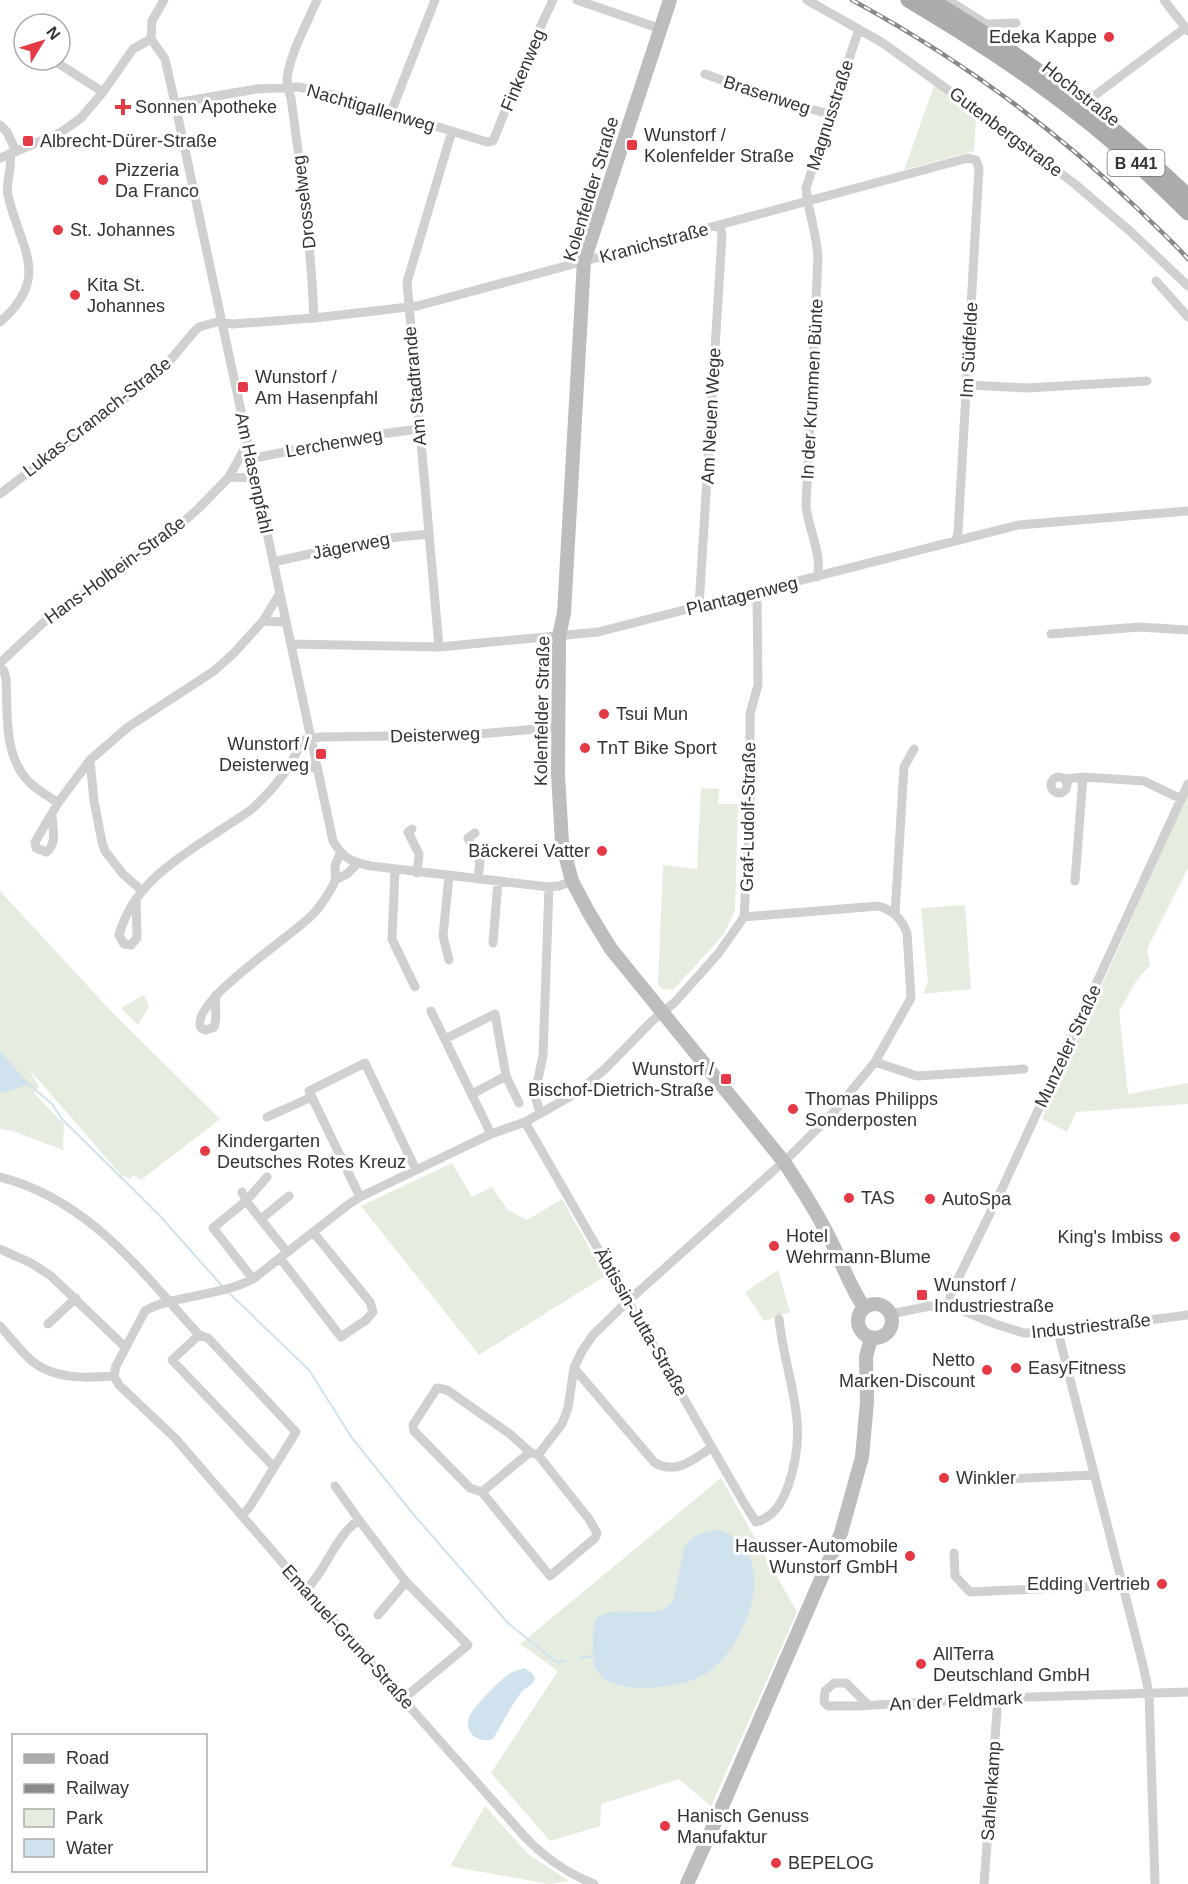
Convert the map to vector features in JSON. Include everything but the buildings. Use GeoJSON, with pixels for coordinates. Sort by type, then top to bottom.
{"type":"FeatureCollection","features":[{"type":"Feature","properties":{"kind":"main road","name":"Kolenfelder Straße"},"geometry":{"type":"LineString","coordinates":[[670,0],[584,261],[564,613],[559,636],[558,775],[560,826],[565,860],[572,881],[611,949],[784,1162],[829,1236],[850,1284],[864,1307]]}},
{"type":"Feature","properties":{"kind":"main road","name":"Hochstraße"},"geometry":{"type":"LineString","coordinates":[[908,0],[1084,111],[1188,213]]}},
{"type":"Feature","properties":{"kind":"main road","name":"Hochstraße"},"geometry":{"type":"LineString","coordinates":[[932,0],[1012,51],[1084,111],[1151,161],[1188,196]]}},
{"type":"Feature","properties":{"kind":"main road"},"geometry":{"type":"LineString","coordinates":[[879,1304],[888,1309],[891,1314],[892,1325],[882,1337],[871,1338],[859,1328],[858,1317],[868,1305],[879,1304]]}},
{"type":"Feature","properties":{"kind":"main road"},"geometry":{"type":"LineString","coordinates":[[687,1884],[841,1533],[862,1457],[867,1402],[866,1357],[871,1338]]}},
{"type":"Feature","properties":{"kind":"street"},"geometry":{"type":"LineString","coordinates":[[0,158],[60,133],[81,118],[133,50],[151,39],[152,21],[164,0]]}},
{"type":"Feature","properties":{"kind":"street"},"geometry":{"type":"LineString","coordinates":[[287,87],[288,70],[317,0]]}},
{"type":"Feature","properties":{"kind":"street"},"geometry":{"type":"LineString","coordinates":[[391,112],[435,0]]}},
{"type":"Feature","properties":{"kind":"street","name":"Finkenweg"},"geometry":{"type":"LineString","coordinates":[[493,141],[530,49],[553,0]]}},
{"type":"Feature","properties":{"kind":"street"},"geometry":{"type":"LineString","coordinates":[[577,0],[661,29]]}},
{"type":"Feature","properties":{"kind":"street","name":"Gutenbergstraße"},"geometry":{"type":"LineString","coordinates":[[807,0],[883,43],[1033,151],[1131,232],[1188,286]]}},
{"type":"Feature","properties":{"kind":"street"},"geometry":{"type":"LineString","coordinates":[[948,0],[987,24],[1016,23]]}},
{"type":"Feature","properties":{"kind":"street"},"geometry":{"type":"LineString","coordinates":[[1084,111],[1094,96],[1187,30],[1164,0]]}},
{"type":"Feature","properties":{"kind":"street","name":"Magnusstraße"},"geometry":{"type":"LineString","coordinates":[[807,202],[806,188],[859,29]]}},
{"type":"Feature","properties":{"kind":"street","name":"Am Hasenpfahl"},"geometry":{"type":"LineString","coordinates":[[151,39],[165,58],[330,831],[340,853]]}},
{"type":"Feature","properties":{"kind":"street"},"geometry":{"type":"LineString","coordinates":[[72,72],[103,92]]}},
{"type":"Feature","properties":{"kind":"street","name":"Brasenweg"},"geometry":{"type":"LineString","coordinates":[[705,74],[778,100],[830,114]]}},
{"type":"Feature","properties":{"kind":"street","name":"Drosselweg"},"geometry":{"type":"LineString","coordinates":[[287,87],[291,98],[306,210],[312,266],[314,318]]}},
{"type":"Feature","properties":{"kind":"street","name":"Nachtigallenweg"},"geometry":{"type":"LineString","coordinates":[[175,103],[234,92],[299,87],[341,97],[487,142],[493,141]]}},
{"type":"Feature","properties":{"kind":"street"},"geometry":{"type":"LineString","coordinates":[[0,125],[7,132],[13,152],[7,192],[28,258],[29,270],[26,288],[20,299],[12,311],[0,322]]}},
{"type":"Feature","properties":{"kind":"street","name":"Am Stadtrande"},"geometry":{"type":"LineString","coordinates":[[439,647],[407,282],[452,131]]}},
{"type":"Feature","properties":{"kind":"street","name":"Kranichstraße"},"geometry":{"type":"LineString","coordinates":[[222,322],[233,324],[314,318],[408,307],[968,158],[976,160]]}},
{"type":"Feature","properties":{"kind":"street","name":"Im Südfelde"},"geometry":{"type":"LineString","coordinates":[[956,540],[980,168],[976,160]]}},
{"type":"Feature","properties":{"kind":"street","name":"In der Krummen Bünte"},"geometry":{"type":"LineString","coordinates":[[807,202],[817,240],[818,258],[806,506],[820,567],[817,576]]}},
{"type":"Feature","properties":{"kind":"street","name":"Am Neuen Wege"},"geometry":{"type":"LineString","coordinates":[[699,607],[721,260],[720,225]]}},
{"type":"Feature","properties":{"kind":"street"},"geometry":{"type":"LineString","coordinates":[[1156,281],[1188,317]]}},
{"type":"Feature","properties":{"kind":"street","name":"Lukas-Cranach-Straße"},"geometry":{"type":"LineString","coordinates":[[0,494],[153,377],[199,327],[222,322]]}},
{"type":"Feature","properties":{"kind":"street"},"geometry":{"type":"LineString","coordinates":[[967,385],[1027,388],[1147,381]]}},
{"type":"Feature","properties":{"kind":"street","name":"Lerchenweg"},"geometry":{"type":"LineString","coordinates":[[250,459],[365,436],[419,429]]}},
{"type":"Feature","properties":{"kind":"street","name":"Hans-Holbein-Straße"},"geometry":{"type":"LineString","coordinates":[[58,803],[29,782],[13,757],[9,746],[6,679],[0,665],[44,622],[180,525],[229,477],[247,444]]}},
{"type":"Feature","properties":{"kind":"street"},"geometry":{"type":"LineString","coordinates":[[229,477],[254,478]]}},
{"type":"Feature","properties":{"kind":"street","name":"Plantagenweg"},"geometry":{"type":"LineString","coordinates":[[291,644],[439,647],[598,632],[1018,525],[1188,512]]}},
{"type":"Feature","properties":{"kind":"street","name":"Jägerweg"},"geometry":{"type":"LineString","coordinates":[[273,562],[378,539],[429,534]]}},
{"type":"Feature","properties":{"kind":"street"},"geometry":{"type":"LineString","coordinates":[[52,814],[90,760],[128,727],[214,671],[263,621],[280,593]]}},
{"type":"Feature","properties":{"kind":"street","name":"Graf-Ludolf-Straße"},"geometry":{"type":"LineString","coordinates":[[114,1376],[116,1365],[145,1311],[170,1302],[232,1288],[253,1279],[360,1197],[491,1134],[525,1122],[578,1092],[663,1012],[718,954],[744,917],[750,814],[750,714],[758,685],[757,593]]}},
{"type":"Feature","properties":{"kind":"street"},"geometry":{"type":"LineString","coordinates":[[263,621],[286,622]]}},
{"type":"Feature","properties":{"kind":"street"},"geometry":{"type":"LineString","coordinates":[[1052,634],[1139,627],[1188,630]]}},
{"type":"Feature","properties":{"kind":"street","name":"Deisterweg"},"geometry":{"type":"LineString","coordinates":[[311,738],[467,735],[559,727]]}},
{"type":"Feature","properties":{"kind":"street"},"geometry":{"type":"LineString","coordinates":[[90,760],[94,801],[105,851],[139,895],[173,861],[251,809],[290,767],[303,740],[311,738]]}},
{"type":"Feature","properties":{"kind":"street"},"geometry":{"type":"LineString","coordinates":[[895,914],[904,767],[914,749]]}},
{"type":"Feature","properties":{"kind":"street"},"geometry":{"type":"LineString","coordinates":[[290,767],[317,768]]}},
{"type":"Feature","properties":{"kind":"street"},"geometry":{"type":"LineString","coordinates":[[1075,881],[1083,777]]}},
{"type":"Feature","properties":{"kind":"street"},"geometry":{"type":"LineString","coordinates":[[1065,779],[1083,777],[1144,781],[1181,799]]}},
{"type":"Feature","properties":{"kind":"street","name":"Munzeler Straße"},"geometry":{"type":"LineString","coordinates":[[947,1307],[952,1291],[1006,1181],[1188,784]]}},
{"type":"Feature","properties":{"kind":"street"},"geometry":{"type":"LineString","coordinates":[[412,829],[408,832],[418,854],[417,873]]}},
{"type":"Feature","properties":{"kind":"street"},"geometry":{"type":"LineString","coordinates":[[474,833],[468,838],[480,862],[478,879]]}},
{"type":"Feature","properties":{"kind":"street"},"geometry":{"type":"LineString","coordinates":[[216,995],[317,910],[335,880],[335,866],[340,853],[358,863],[417,873],[549,887],[572,881]]}},
{"type":"Feature","properties":{"kind":"street"},"geometry":{"type":"LineString","coordinates":[[335,880],[347,874],[358,863]]}},
{"type":"Feature","properties":{"kind":"street"},"geometry":{"type":"LineString","coordinates":[[395,870],[392,939],[415,987]]}},
{"type":"Feature","properties":{"kind":"street"},"geometry":{"type":"LineString","coordinates":[[449,876],[442,936],[449,960]]}},
{"type":"Feature","properties":{"kind":"street"},"geometry":{"type":"LineString","coordinates":[[493,943],[498,882]]}},
{"type":"Feature","properties":{"kind":"street"},"geometry":{"type":"LineString","coordinates":[[540,1114],[536,1088],[543,1056],[549,887]]}},
{"type":"Feature","properties":{"kind":"street"},"geometry":{"type":"LineString","coordinates":[[482,1492],[534,1454],[562,1424],[568,1408],[574,1368],[593,1335],[784,1162],[833,1113],[875,1062],[911,998],[907,933],[895,914],[886,909],[878,906],[744,917]]}},
{"type":"Feature","properties":{"kind":"street"},"geometry":{"type":"LineString","coordinates":[[430,1011],[491,1134]]}},
{"type":"Feature","properties":{"kind":"street"},"geometry":{"type":"LineString","coordinates":[[445,1039],[495,1014],[506,1076],[519,1103]]}},
{"type":"Feature","properties":{"kind":"street"},"geometry":{"type":"LineString","coordinates":[[875,1062],[917,1076],[1024,1069]]}},
{"type":"Feature","properties":{"kind":"street"},"geometry":{"type":"LineString","coordinates":[[360,1197],[309,1091],[365,1063],[416,1170]]}},
{"type":"Feature","properties":{"kind":"street"},"geometry":{"type":"LineString","coordinates":[[472,1094],[506,1076]]}},
{"type":"Feature","properties":{"kind":"street"},"geometry":{"type":"LineString","coordinates":[[267,1117],[312,1097]]}},
{"type":"Feature","properties":{"kind":"street","name":"Äbtissin-Jutta-Straße"},"geometry":{"type":"LineString","coordinates":[[525,1122],[756,1522],[767,1519],[785,1495],[797,1454],[796,1409],[784,1360],[779,1319]]}},
{"type":"Feature","properties":{"kind":"street"},"geometry":{"type":"LineString","coordinates":[[0,1177],[61,1202],[116,1243],[199,1335],[208,1338],[296,1432],[242,1515]]}},
{"type":"Feature","properties":{"kind":"street"},"geometry":{"type":"LineString","coordinates":[[253,1279],[213,1228],[244,1196],[267,1177]]}},
{"type":"Feature","properties":{"kind":"street"},"geometry":{"type":"LineString","coordinates":[[244,1196],[340,1337],[366,1320],[373,1312],[370,1302],[313,1232]]}},
{"type":"Feature","properties":{"kind":"street"},"geometry":{"type":"LineString","coordinates":[[261,1219],[289,1196]]}},
{"type":"Feature","properties":{"kind":"street"},"geometry":{"type":"LineString","coordinates":[[0,1249],[44,1270],[125,1347]]}},
{"type":"Feature","properties":{"kind":"street"},"geometry":{"type":"LineString","coordinates":[[48,1324],[76,1298]]}},
{"type":"Feature","properties":{"kind":"street","name":"Industriestraße"},"geometry":{"type":"LineString","coordinates":[[891,1314],[924,1307],[947,1307],[962,1310],[1024,1333],[1058,1332],[1188,1315]]}},
{"type":"Feature","properties":{"kind":"street"},"geometry":{"type":"LineString","coordinates":[[0,1326],[31,1360],[50,1371],[82,1378],[114,1376]]}},
{"type":"Feature","properties":{"kind":"street"},"geometry":{"type":"LineString","coordinates":[[1058,1332],[1149,1693],[1155,1884]]}},
{"type":"Feature","properties":{"kind":"street"},"geometry":{"type":"LineString","coordinates":[[199,1335],[172,1360],[274,1467]]}},
{"type":"Feature","properties":{"kind":"street"},"geometry":{"type":"LineString","coordinates":[[574,1368],[655,1463],[662,1467],[680,1467],[712,1447]]}},
{"type":"Feature","properties":{"kind":"street","name":"Emanuel-Grund-Straße"},"geometry":{"type":"LineString","coordinates":[[114,1376],[119,1385],[175,1438],[306,1590],[535,1847],[563,1869],[594,1884]]}},
{"type":"Feature","properties":{"kind":"street"},"geometry":{"type":"LineString","coordinates":[[437,1388],[447,1390],[510,1434],[534,1454],[589,1519],[597,1533],[595,1538],[549,1576],[482,1492],[470,1488],[414,1431],[413,1425],[437,1388]]}},
{"type":"Feature","properties":{"kind":"street"},"geometry":{"type":"LineString","coordinates":[[986,1480],[1094,1475]]}},
{"type":"Feature","properties":{"kind":"street"},"geometry":{"type":"LineString","coordinates":[[335,1486],[406,1582],[468,1644],[404,1699]]}},
{"type":"Feature","properties":{"kind":"street"},"geometry":{"type":"LineString","coordinates":[[306,1590],[316,1580],[350,1526],[359,1520]]}},
{"type":"Feature","properties":{"kind":"street"},"geometry":{"type":"LineString","coordinates":[[954,1553],[956,1576],[970,1592],[1122,1585]]}},
{"type":"Feature","properties":{"kind":"street"},"geometry":{"type":"LineString","coordinates":[[378,1615],[406,1582]]}},
{"type":"Feature","properties":{"kind":"street","name":"An der Feldmark"},"geometry":{"type":"LineString","coordinates":[[868,1705],[1188,1692]]}},
{"type":"Feature","properties":{"kind":"street","name":"Sahlenkamp"},"geometry":{"type":"LineString","coordinates":[[984,1884],[998,1698]]}},
{"type":"Feature","properties":{"kind":"green space"},"geometry":{"type":"Polygon","coordinates":[[[935,83],[970,107],[976,117],[974,151],[904,170],[935,83]]]}},
{"type":"Feature","properties":{"kind":"green space"},"geometry":{"type":"Polygon","coordinates":[[[701,788],[719,789],[718,804],[738,804],[735,910],[724,934],[673,990],[662,989],[658,984],[663,865],[697,869],[701,788]]]}},
{"type":"Feature","properties":{"kind":"green space"},"geometry":{"type":"Polygon","coordinates":[[[1188,792],[1188,868],[1147,949],[1150,965],[1136,981],[1119,1012],[1128,1094],[1188,1083],[1188,1104],[1076,1112],[1067,1132],[1042,1119],[1188,792]]]}},
{"type":"Feature","properties":{"kind":"green space"},"geometry":{"type":"Polygon","coordinates":[[[0,891],[111,1011],[220,1119],[141,1180],[133,1175],[131,1179],[121,1175],[29,1069],[39,1087],[34,1093],[64,1124],[63,1150],[13,1131],[0,1129],[0,891]]]}},
{"type":"Feature","properties":{"kind":"green space"},"geometry":{"type":"Polygon","coordinates":[[[965,905],[971,989],[923,994],[928,982],[921,908],[965,905]]]}},
{"type":"Feature","properties":{"kind":"green space"},"geometry":{"type":"Polygon","coordinates":[[[144,995],[149,1007],[138,1025],[121,1008],[144,995]]]}},
{"type":"Feature","properties":{"kind":"green space"},"geometry":{"type":"Polygon","coordinates":[[[452,1163],[472,1197],[492,1187],[508,1210],[527,1220],[562,1199],[605,1276],[479,1355],[361,1206],[452,1163]]]}},
{"type":"Feature","properties":{"kind":"green space"},"geometry":{"type":"Polygon","coordinates":[[[778,1270],[790,1312],[764,1321],[745,1292],[778,1270]]]}},
{"type":"Feature","properties":{"kind":"green space"},"geometry":{"type":"Polygon","coordinates":[[[721,1478],[797,1612],[711,1806],[679,1779],[601,1804],[600,1826],[550,1841],[491,1773],[558,1671],[520,1644],[721,1478]]]}},
{"type":"Feature","properties":{"kind":"green space"},"geometry":{"type":"Polygon","coordinates":[[[485,1806],[528,1854],[569,1881],[549,1884],[450,1866],[485,1806]]]}},
{"type":"Feature","properties":{"kind":"water"},"geometry":{"type":"Polygon","coordinates":[[[0,1051],[30,1085],[0,1093],[0,1051]]]}},
{"type":"Feature","properties":{"kind":"water"},"geometry":{"type":"Polygon","coordinates":[[[718,1530],[740,1541],[747,1551],[753,1569],[753,1595],[750,1608],[731,1649],[711,1670],[700,1677],[678,1684],[649,1688],[634,1687],[620,1685],[600,1675],[594,1665],[593,1657],[593,1631],[596,1618],[614,1612],[654,1612],[666,1608],[673,1602],[687,1544],[698,1535],[718,1530]]]}},
{"type":"Feature","properties":{"kind":"water"},"geometry":{"type":"Polygon","coordinates":[[[524,1668],[535,1678],[532,1684],[522,1691],[493,1739],[482,1740],[474,1736],[468,1728],[471,1713],[501,1680],[524,1668]]]}},
{"type":"Feature","properties":{"kind":"waterway"},"geometry":{"type":"LineString","coordinates":[[30,1085],[52,1104],[62,1119],[161,1217],[222,1286]]}},
{"type":"Feature","properties":{"kind":"waterway"},"geometry":{"type":"LineString","coordinates":[[228,1292],[309,1370],[352,1438],[414,1515],[508,1623],[556,1662],[565,1661]]}},
{"type":"Feature","properties":{"kind":"waterway"},"geometry":{"type":"LineString","coordinates":[[579,1658],[593,1656]]}},
{"type":"Feature","properties":{"kind":"railway"},"geometry":{"type":"LineString","coordinates":[[852,0],[929,45],[1003,95],[1106,179],[1188,259]]}},
{"type":"Feature","properties":{"kind":"place","name":"Edeka Kappe"},"geometry":{"type":"Point","coordinates":[1109,37]}},
{"type":"Feature","properties":{"kind":"place","name":"Sonnen Apotheke"},"geometry":{"type":"Point","coordinates":[123,107]}},
{"type":"Feature","properties":{"kind":"place","name":"Albrecht-Dürer-Straße"},"geometry":{"type":"Point","coordinates":[28,141]}},
{"type":"Feature","properties":{"kind":"place","name":"Wunstorf / Kolenfelder Straße"},"geometry":{"type":"Point","coordinates":[632,145]}},
{"type":"Feature","properties":{"kind":"place","name":"Pizzeria Da Franco"},"geometry":{"type":"Point","coordinates":[103,180]}},
{"type":"Feature","properties":{"kind":"place","name":"St. Johannes"},"geometry":{"type":"Point","coordinates":[58,230]}},
{"type":"Feature","properties":{"kind":"place","name":"Kita St. Johannes"},"geometry":{"type":"Point","coordinates":[75,295]}},
{"type":"Feature","properties":{"kind":"place","name":"Wunstorf / Am Hasenpfahl"},"geometry":{"type":"Point","coordinates":[243,387]}},
{"type":"Feature","properties":{"kind":"place","name":"Tsui Mun"},"geometry":{"type":"Point","coordinates":[604,714]}},
{"type":"Feature","properties":{"kind":"place","name":"TnT Bike Sport"},"geometry":{"type":"Point","coordinates":[585,748]}},
{"type":"Feature","properties":{"kind":"place","name":"Wunstorf / Deisterweg"},"geometry":{"type":"Point","coordinates":[321,754]}},
{"type":"Feature","properties":{"kind":"place","name":"Bäckerei Vatter"},"geometry":{"type":"Point","coordinates":[602,851]}},
{"type":"Feature","properties":{"kind":"place","name":"Wunstorf / Bischof-Dietrich-Straße"},"geometry":{"type":"Point","coordinates":[726,1079]}},
{"type":"Feature","properties":{"kind":"place","name":"Thomas Philipps Sonderposten"},"geometry":{"type":"Point","coordinates":[793,1109]}},
{"type":"Feature","properties":{"kind":"place","name":"Kindergarten Deutsches Rotes Kreuz"},"geometry":{"type":"Point","coordinates":[205,1151]}},
{"type":"Feature","properties":{"kind":"place","name":"TAS"},"geometry":{"type":"Point","coordinates":[849,1198]}},
{"type":"Feature","properties":{"kind":"place","name":"AutoSpa"},"geometry":{"type":"Point","coordinates":[930,1199]}},
{"type":"Feature","properties":{"kind":"place","name":"King's Imbiss"},"geometry":{"type":"Point","coordinates":[1175,1237]}},
{"type":"Feature","properties":{"kind":"place","name":"Hotel Wehrmann-Blume"},"geometry":{"type":"Point","coordinates":[774,1246]}},
{"type":"Feature","properties":{"kind":"place","name":"Wunstorf / Industriestraße"},"geometry":{"type":"Point","coordinates":[922,1295]}},
{"type":"Feature","properties":{"kind":"place","name":"EasyFitness"},"geometry":{"type":"Point","coordinates":[1016,1368]}},
{"type":"Feature","properties":{"kind":"place","name":"Netto Marken-Discount"},"geometry":{"type":"Point","coordinates":[987,1370]}},
{"type":"Feature","properties":{"kind":"place","name":"Winkler"},"geometry":{"type":"Point","coordinates":[944,1478]}},
{"type":"Feature","properties":{"kind":"place","name":"Hausser-Automobile Wunstorf GmbH"},"geometry":{"type":"Point","coordinates":[910,1556]}},
{"type":"Feature","properties":{"kind":"place","name":"Edding Vertrieb"},"geometry":{"type":"Point","coordinates":[1162,1584]}},
{"type":"Feature","properties":{"kind":"place","name":"AllTerra Deutschland GmbH"},"geometry":{"type":"Point","coordinates":[921,1664]}},
{"type":"Feature","properties":{"kind":"place","name":"Hanisch Genuss Manufaktur"},"geometry":{"type":"Point","coordinates":[665,1826]}},
{"type":"Feature","properties":{"kind":"place","name":"BEPELOG"},"geometry":{"type":"Point","coordinates":[776,1863]}}]}
